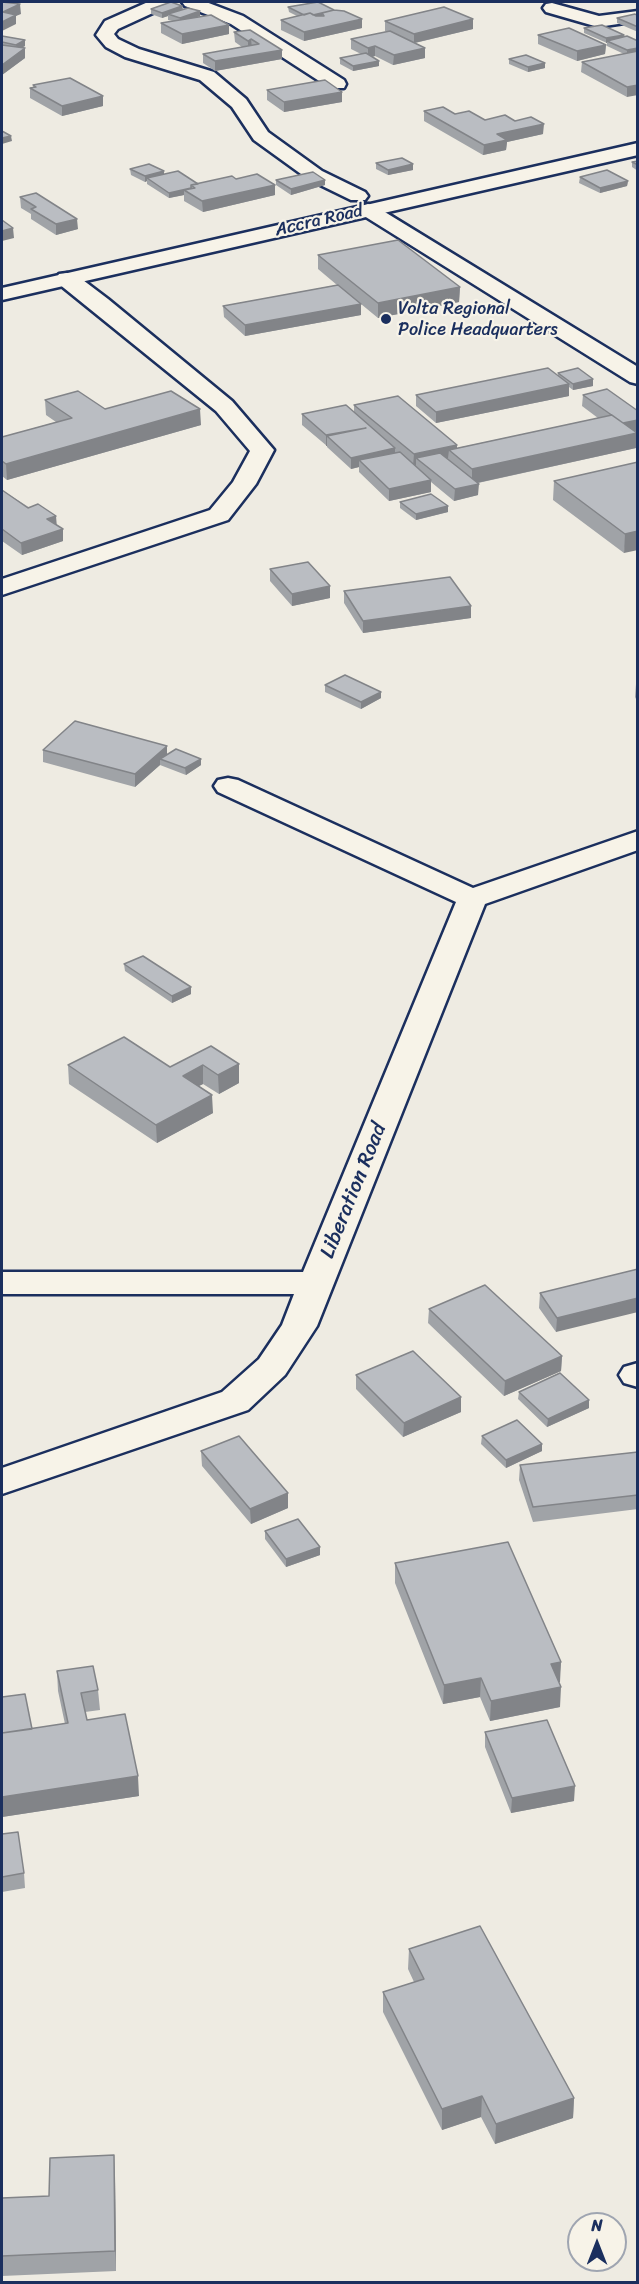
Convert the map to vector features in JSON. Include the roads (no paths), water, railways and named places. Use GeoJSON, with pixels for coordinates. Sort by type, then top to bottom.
{"type":"FeatureCollection","features":[{"type":"Feature","properties":{"kind":"street"},"geometry":{"type":"LineString","coordinates":[[191,2],[237,20],[337,84]]}},
{"type":"Feature","properties":{"kind":"street"},"geometry":{"type":"LineString","coordinates":[[152,3],[111,25],[105,35],[112,43],[132,53],[207,76],[239,103],[261,136],[315,175],[638,377]]}},
{"type":"Feature","properties":{"kind":"street"},"geometry":{"type":"LineString","coordinates":[[552,8],[598,22],[638,16]]}},
{"type":"Feature","properties":{"kind":"street","name":"Accra Road"},"geometry":{"type":"LineString","coordinates":[[2,294],[638,134]]}},
{"type":"Feature","properties":{"kind":"street","name":"Accra Road"},"geometry":{"type":"LineString","coordinates":[[2,277],[638,149]]}},
{"type":"Feature","properties":{"kind":"street"},"geometry":{"type":"LineString","coordinates":[[2,587],[219,514],[244,484],[262,450],[224,406],[67,279]]}},
{"type":"Feature","properties":{"kind":"street"},"geometry":{"type":"LineString","coordinates":[[228,786],[472,898],[638,840]]}},
{"type":"Feature","properties":{"kind":"street","name":"Liberation Road"},"geometry":{"type":"LineString","coordinates":[[2,1480],[235,1401],[272,1367],[299,1326],[472,898]]}},
{"type":"Feature","properties":{"kind":"street"},"geometry":{"type":"LineString","coordinates":[[2,1283],[317,1282]]}},
{"type":"Feature","properties":{"kind":"place","name":"Volta Regional Police Headquarters"},"geometry":{"type":"Point","coordinates":[386,319]}}]}
